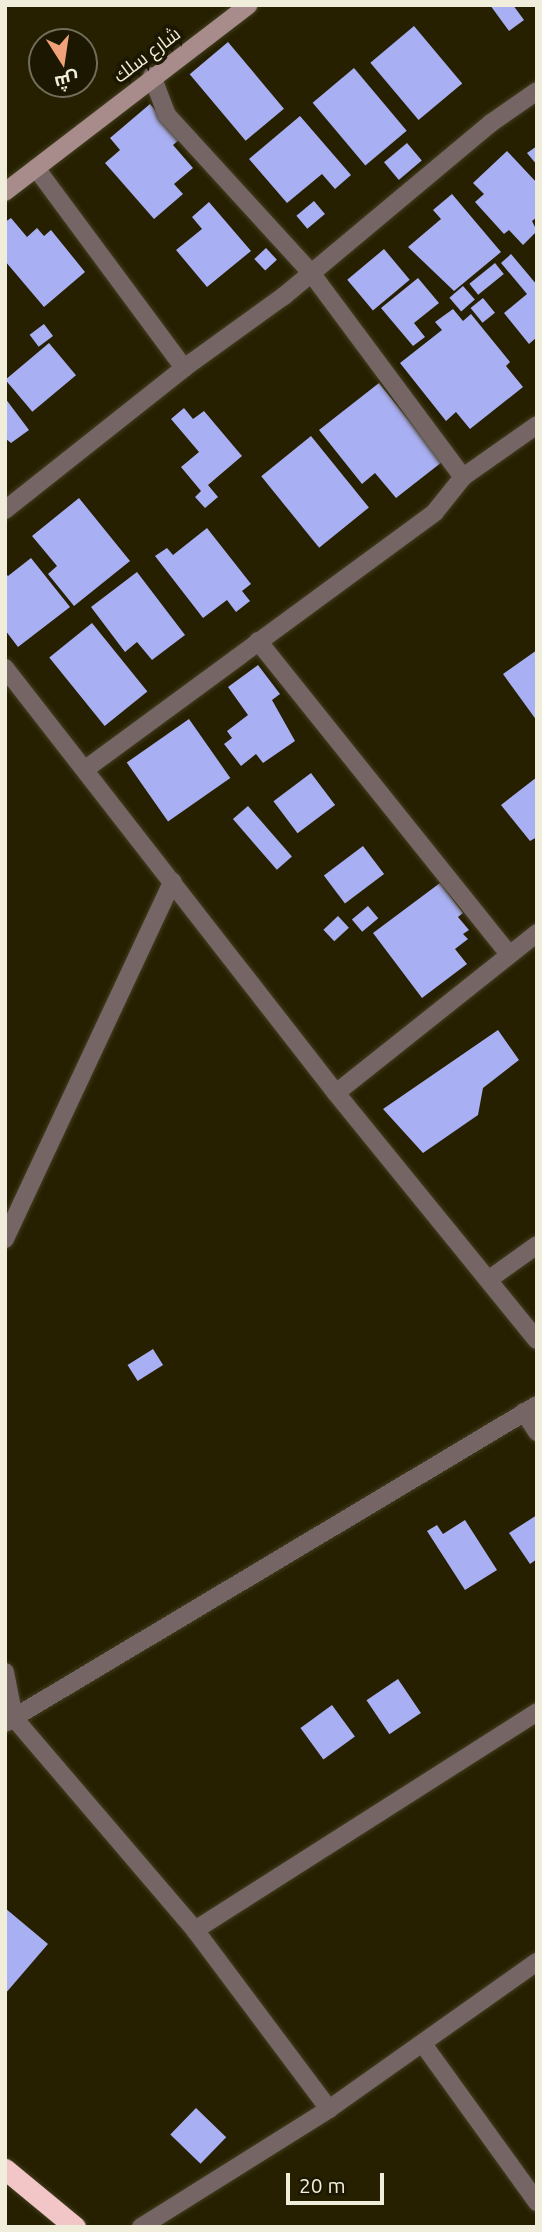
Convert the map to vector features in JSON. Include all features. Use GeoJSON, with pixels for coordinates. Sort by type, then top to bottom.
{"type":"FeatureCollection","features":[{"type":"Feature","properties":{"kind":"highway"},"geometry":{"type":"LineString","coordinates":[[5,2169],[75,2227]]}},
{"type":"Feature","properties":{"kind":"street","name":"شارع سلك"},"geometry":{"type":"LineString","coordinates":[[5,192],[152,76],[249,5]]}},
{"type":"Feature","properties":{"kind":"street"},"geometry":{"type":"LineString","coordinates":[[152,76],[167,115],[312,274],[463,477]]}},
{"type":"Feature","properties":{"kind":"street"},"geometry":{"type":"LineString","coordinates":[[5,510],[184,368],[312,274],[491,122],[537,91]]}},
{"type":"Feature","properties":{"kind":"street"},"geometry":{"type":"LineString","coordinates":[[37,167],[184,368]]}},
{"type":"Feature","properties":{"kind":"street"},"geometry":{"type":"LineString","coordinates":[[87,768],[435,512],[463,477],[537,425]]}},
{"type":"Feature","properties":{"kind":"street"},"geometry":{"type":"LineString","coordinates":[[258,641],[509,954]]}},
{"type":"Feature","properties":{"kind":"street"},"geometry":{"type":"LineString","coordinates":[[5,668],[87,768],[336,1093],[537,1340]]}},
{"type":"Feature","properties":{"kind":"street"},"geometry":{"type":"LineString","coordinates":[[5,1239],[173,881]]}},
{"type":"Feature","properties":{"kind":"street"},"geometry":{"type":"LineString","coordinates":[[336,1093],[537,933]]}},
{"type":"Feature","properties":{"kind":"street"},"geometry":{"type":"LineString","coordinates":[[488,1280],[537,1245]]}},
{"type":"Feature","properties":{"kind":"street"},"geometry":{"type":"LineString","coordinates":[[10,1721],[530,1408],[537,1433]]}},
{"type":"Feature","properties":{"kind":"street"},"geometry":{"type":"LineString","coordinates":[[5,1672],[10,1721],[195,1930],[329,2109]]}},
{"type":"Feature","properties":{"kind":"street"},"geometry":{"type":"LineString","coordinates":[[195,1930],[537,1713]]}},
{"type":"Feature","properties":{"kind":"street"},"geometry":{"type":"LineString","coordinates":[[141,2227],[329,2109],[537,1962]]}},
{"type":"Feature","properties":{"kind":"street"},"geometry":{"type":"LineString","coordinates":[[423,2044],[537,2202]]}},
{"type":"Feature","properties":{"kind":"building"},"geometry":{"type":"Polygon","coordinates":[[[490,5],[513,5],[524,20],[509,31],[490,5]]]}},
{"type":"Feature","properties":{"kind":"building"},"geometry":{"type":"Polygon","coordinates":[[[414,26],[462,83],[419,120],[370,63],[414,26]]]}},
{"type":"Feature","properties":{"kind":"building"},"geometry":{"type":"Polygon","coordinates":[[[228,42],[284,109],[246,141],[190,74],[228,42]]]}},
{"type":"Feature","properties":{"kind":"building"},"geometry":{"type":"Polygon","coordinates":[[[354,68],[407,131],[365,166],[313,103],[354,68]]]}},
{"type":"Feature","properties":{"kind":"building"},"geometry":{"type":"Polygon","coordinates":[[[150,104],[180,139],[173,145],[193,168],[174,184],[183,194],[154,219],[105,163],[120,150],[110,138],[150,104]]]}},
{"type":"Feature","properties":{"kind":"building"},"geometry":{"type":"Polygon","coordinates":[[[300,116],[351,175],[335,189],[322,174],[287,203],[249,159],[300,116]]]}},
{"type":"Feature","properties":{"kind":"building"},"geometry":{"type":"Polygon","coordinates":[[[407,143],[422,161],[399,180],[384,162],[407,143]]]}},
{"type":"Feature","properties":{"kind":"building"},"geometry":{"type":"Polygon","coordinates":[[[537,146],[537,165],[527,153],[537,146]]]}},
{"type":"Feature","properties":{"kind":"building"},"geometry":{"type":"Polygon","coordinates":[[[507,151],[537,183],[537,217],[532,221],[537,231],[523,245],[509,230],[504,234],[475,202],[484,194],[473,183],[507,151]]]}},
{"type":"Feature","properties":{"kind":"building"},"geometry":{"type":"Polygon","coordinates":[[[452,194],[501,252],[454,291],[408,247],[441,219],[433,210],[452,194]]]}},
{"type":"Feature","properties":{"kind":"building"},"geometry":{"type":"Polygon","coordinates":[[[314,201],[325,214],[307,229],[296,216],[314,201]]]}},
{"type":"Feature","properties":{"kind":"building"},"geometry":{"type":"Polygon","coordinates":[[[209,202],[251,251],[207,287],[176,250],[202,229],[192,217],[209,202]]]}},
{"type":"Feature","properties":{"kind":"building"},"geometry":{"type":"Polygon","coordinates":[[[11,218],[27,237],[37,228],[44,236],[51,230],[85,272],[44,307],[5,261],[5,222],[11,218]]]}},
{"type":"Feature","properties":{"kind":"building"},"geometry":{"type":"Polygon","coordinates":[[[266,248],[277,260],[265,271],[254,259],[266,248]]]}},
{"type":"Feature","properties":{"kind":"building"},"geometry":{"type":"Polygon","coordinates":[[[384,249],[410,280],[373,310],[347,280],[384,249]]]}},
{"type":"Feature","properties":{"kind":"building"},"geometry":{"type":"Polygon","coordinates":[[[511,254],[537,285],[537,337],[529,344],[504,313],[527,294],[501,263],[511,254]]]}},
{"type":"Feature","properties":{"kind":"building"},"geometry":{"type":"Polygon","coordinates":[[[495,263],[504,274],[478,295],[469,284],[495,263]]]}},
{"type":"Feature","properties":{"kind":"building"},"geometry":{"type":"Polygon","coordinates":[[[418,278],[439,303],[414,323],[425,337],[413,346],[381,308],[418,278]]]}},
{"type":"Feature","properties":{"kind":"building"},"geometry":{"type":"Polygon","coordinates":[[[463,286],[475,300],[461,311],[449,298],[463,286]]]}},
{"type":"Feature","properties":{"kind":"building"},"geometry":{"type":"Polygon","coordinates":[[[483,298],[495,313],[483,323],[471,308],[483,298]]]}},
{"type":"Feature","properties":{"kind":"building"},"geometry":{"type":"Polygon","coordinates":[[[453,309],[463,321],[471,314],[510,362],[506,366],[523,387],[470,429],[456,412],[446,421],[400,363],[442,330],[435,322],[453,309]]]}},
{"type":"Feature","properties":{"kind":"building"},"geometry":{"type":"Polygon","coordinates":[[[44,324],[53,336],[39,347],[30,335],[44,324]]]}},
{"type":"Feature","properties":{"kind":"building"},"geometry":{"type":"Polygon","coordinates":[[[49,343],[76,375],[32,412],[5,380],[49,343]]]}},
{"type":"Feature","properties":{"kind":"building"},"geometry":{"type":"Polygon","coordinates":[[[379,383],[442,462],[396,498],[375,473],[362,484],[319,430],[379,383]]]}},
{"type":"Feature","properties":{"kind":"building"},"geometry":{"type":"Polygon","coordinates":[[[5,398],[29,430],[11,443],[5,438],[5,398]]]}},
{"type":"Feature","properties":{"kind":"building"},"geometry":{"type":"Polygon","coordinates":[[[184,408],[193,419],[204,411],[242,456],[208,485],[218,497],[205,508],[195,497],[201,491],[181,467],[199,452],[171,419],[184,408]]]}},
{"type":"Feature","properties":{"kind":"building"},"geometry":{"type":"Polygon","coordinates":[[[311,436],[369,507],[319,548],[261,476],[311,436]]]}},
{"type":"Feature","properties":{"kind":"building"},"geometry":{"type":"Polygon","coordinates":[[[79,498],[130,561],[74,606],[48,574],[57,566],[32,536],[79,498]]]}},
{"type":"Feature","properties":{"kind":"building"},"geometry":{"type":"Polygon","coordinates":[[[207,528],[251,584],[242,591],[250,601],[236,612],[227,600],[203,618],[155,556],[167,548],[173,555],[207,528]]]}},
{"type":"Feature","properties":{"kind":"building"},"geometry":{"type":"Polygon","coordinates":[[[31,558],[70,607],[18,647],[5,630],[5,573],[8,576],[31,558]]]}},
{"type":"Feature","properties":{"kind":"building"},"geometry":{"type":"Polygon","coordinates":[[[137,572],[185,635],[152,660],[137,642],[125,652],[91,607],[137,572]]]}},
{"type":"Feature","properties":{"kind":"building"},"geometry":{"type":"Polygon","coordinates":[[[92,623],[147,691],[105,726],[49,658],[92,623]]]}},
{"type":"Feature","properties":{"kind":"building"},"geometry":{"type":"Polygon","coordinates":[[[537,650],[537,721],[503,674],[537,650]]]}},
{"type":"Feature","properties":{"kind":"building"},"geometry":{"type":"Polygon","coordinates":[[[258,665],[280,694],[272,700],[295,741],[263,763],[256,754],[241,766],[224,744],[232,738],[227,731],[248,715],[228,687],[258,665]]]}},
{"type":"Feature","properties":{"kind":"building"},"geometry":{"type":"Polygon","coordinates":[[[189,719],[230,778],[168,822],[127,763],[189,719]]]}},
{"type":"Feature","properties":{"kind":"building"},"geometry":{"type":"Polygon","coordinates":[[[311,773],[335,805],[298,833],[273,801],[311,773]]]}},
{"type":"Feature","properties":{"kind":"building"},"geometry":{"type":"Polygon","coordinates":[[[537,777],[537,837],[530,841],[501,805],[537,777]]]}},
{"type":"Feature","properties":{"kind":"building"},"geometry":{"type":"Polygon","coordinates":[[[248,806],[292,857],[277,870],[233,819],[248,806]]]}},
{"type":"Feature","properties":{"kind":"building"},"geometry":{"type":"Polygon","coordinates":[[[363,846],[384,874],[345,903],[324,875],[363,846]]]}},
{"type":"Feature","properties":{"kind":"building"},"geometry":{"type":"Polygon","coordinates":[[[440,883],[463,913],[458,917],[469,930],[463,934],[468,939],[455,949],[467,964],[422,998],[373,933],[440,883]]]}},
{"type":"Feature","properties":{"kind":"building"},"geometry":{"type":"Polygon","coordinates":[[[368,906],[378,918],[362,932],[352,919],[368,906]]]}},
{"type":"Feature","properties":{"kind":"building"},"geometry":{"type":"Polygon","coordinates":[[[338,916],[349,928],[334,941],[323,930],[338,916]]]}},
{"type":"Feature","properties":{"kind":"building"},"geometry":{"type":"Polygon","coordinates":[[[498,1030],[519,1060],[483,1088],[478,1115],[423,1153],[383,1109],[498,1030]]]}},
{"type":"Feature","properties":{"kind":"building"},"geometry":{"type":"Polygon","coordinates":[[[153,1349],[163,1365],[138,1381],[128,1365],[153,1349]]]}},
{"type":"Feature","properties":{"kind":"building"},"geometry":{"type":"Polygon","coordinates":[[[537,1515],[537,1559],[530,1564],[509,1533],[537,1515]]]}},
{"type":"Feature","properties":{"kind":"building"},"geometry":{"type":"Polygon","coordinates":[[[465,1520],[497,1570],[465,1590],[427,1531],[437,1525],[443,1534],[465,1520]]]}},
{"type":"Feature","properties":{"kind":"building"},"geometry":{"type":"Polygon","coordinates":[[[398,1679],[421,1713],[389,1734],[366,1700],[398,1679]]]}},
{"type":"Feature","properties":{"kind":"building"},"geometry":{"type":"Polygon","coordinates":[[[332,1705],[355,1737],[323,1759],[300,1728],[332,1705]]]}},
{"type":"Feature","properties":{"kind":"building"},"geometry":{"type":"Polygon","coordinates":[[[5,1908],[48,1944],[5,1994],[5,1908]]]}},
{"type":"Feature","properties":{"kind":"building"},"geometry":{"type":"Polygon","coordinates":[[[196,2108],[226,2137],[201,2164],[170,2135],[196,2108]]]}}]}
